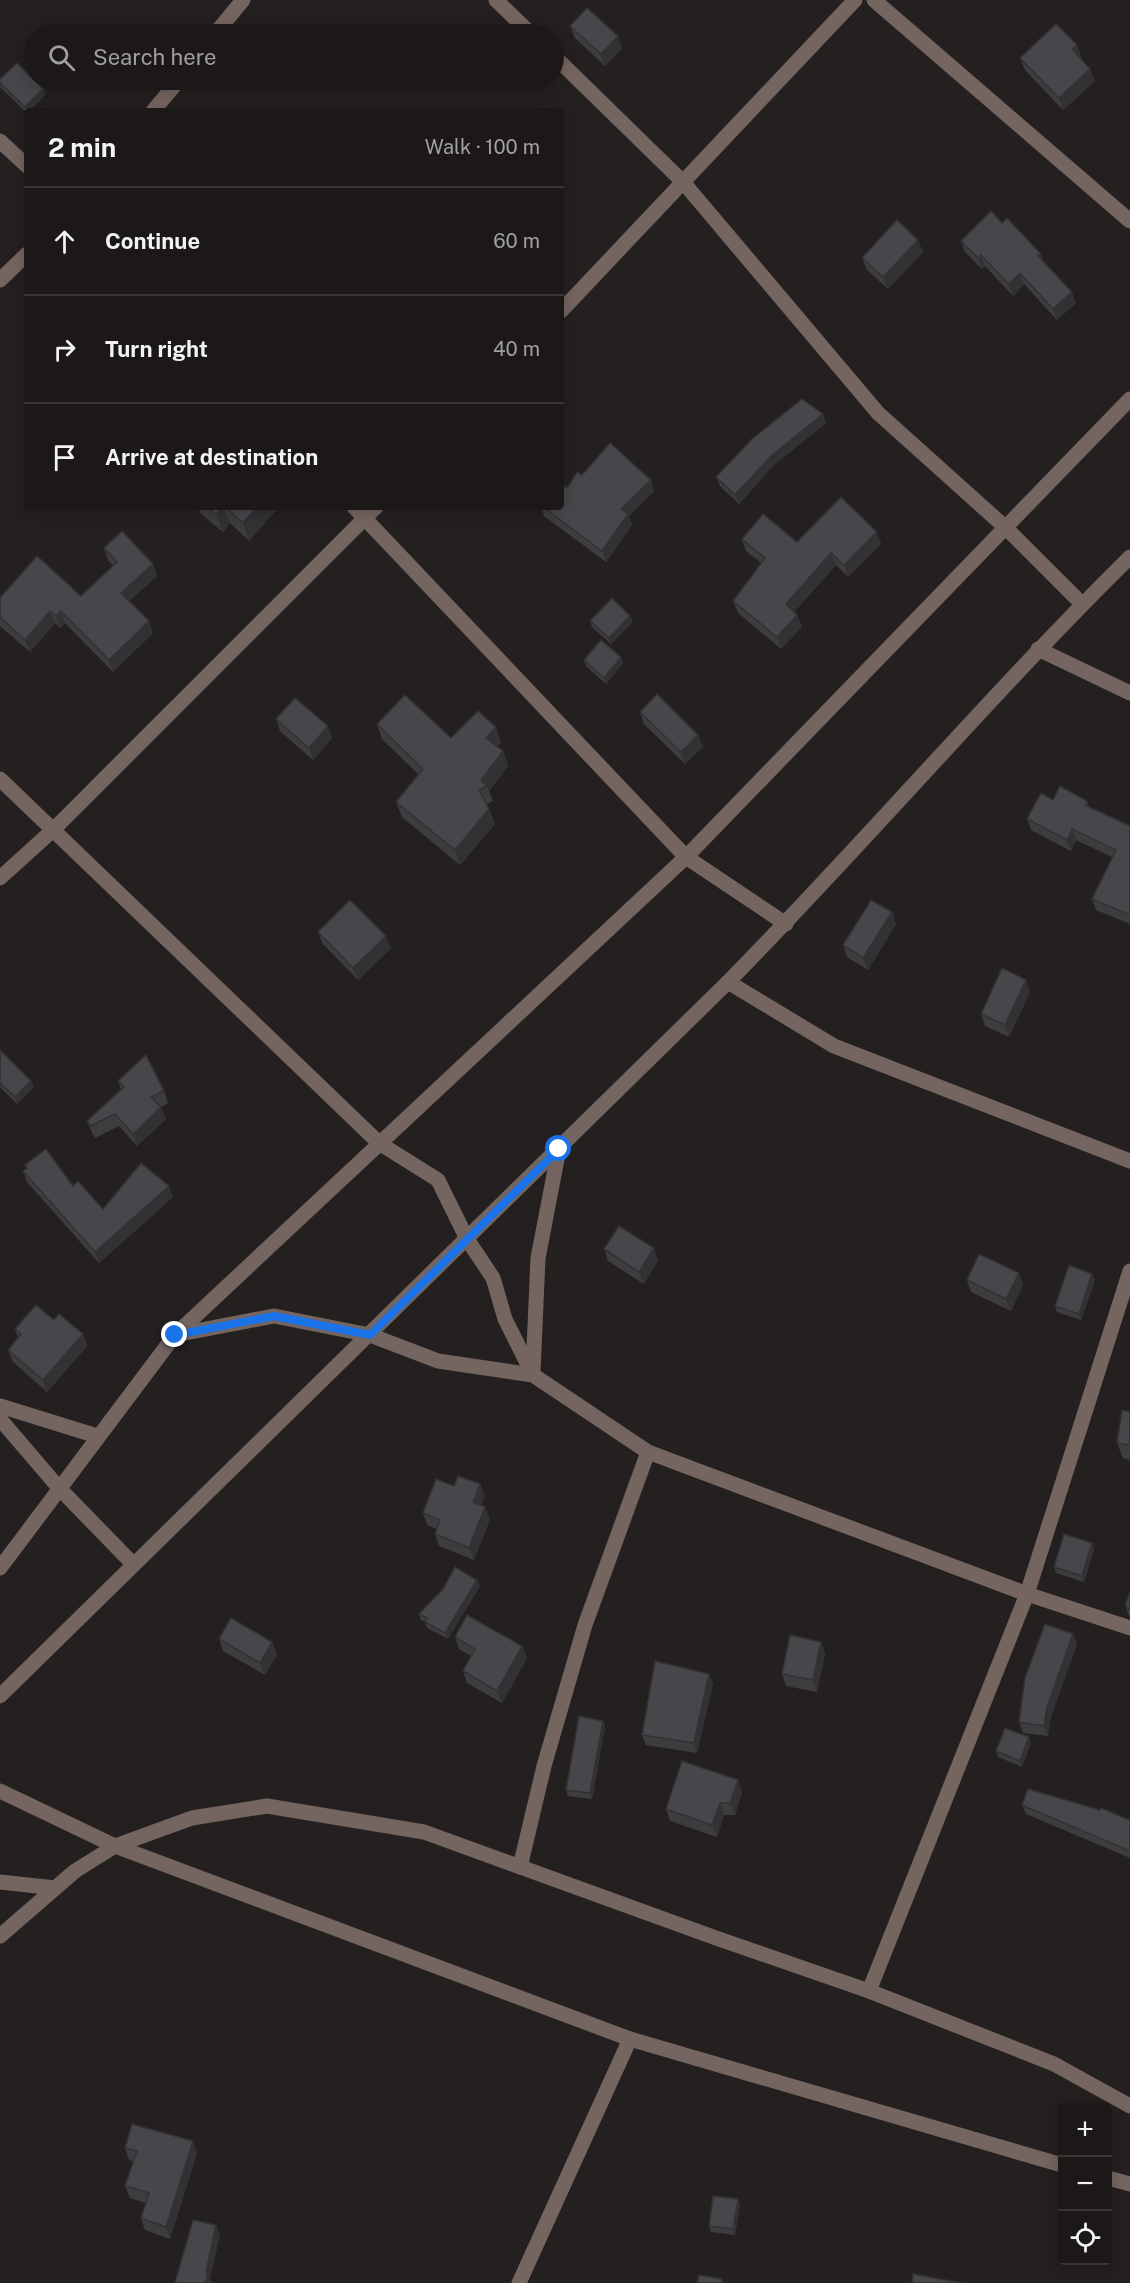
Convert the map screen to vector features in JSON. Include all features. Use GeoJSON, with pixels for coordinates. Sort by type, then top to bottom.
{"type":"FeatureCollection","features":[{"type":"Feature","properties":{"kind":"street"},"geometry":{"type":"LineString","coordinates":[[223,24],[243,0]]}},
{"type":"Feature","properties":{"kind":"street"},"geometry":{"type":"LineString","coordinates":[[496,0],[521,24]]}},
{"type":"Feature","properties":{"kind":"street"},"geometry":{"type":"LineString","coordinates":[[564,308],[855,0]]}},
{"type":"Feature","properties":{"kind":"street"},"geometry":{"type":"LineString","coordinates":[[874,0],[1130,221]]}},
{"type":"Feature","properties":{"kind":"street"},"geometry":{"type":"LineString","coordinates":[[564,66],[683,182],[878,413],[1006,528],[1082,604]]}},
{"type":"Feature","properties":{"kind":"street"},"geometry":{"type":"LineString","coordinates":[[156,108],[171,90]]}},
{"type":"Feature","properties":{"kind":"street"},"geometry":{"type":"LineString","coordinates":[[0,141],[24,163]]}},
{"type":"Feature","properties":{"kind":"street"},"geometry":{"type":"LineString","coordinates":[[0,280],[24,257]]}},
{"type":"Feature","properties":{"kind":"street"},"geometry":{"type":"LineString","coordinates":[[0,1568],[175,1335],[686,857],[1130,399]]}},
{"type":"Feature","properties":{"kind":"street"},"geometry":{"type":"LineString","coordinates":[[357,510],[686,857],[786,924]]}},
{"type":"Feature","properties":{"kind":"street"},"geometry":{"type":"LineString","coordinates":[[0,878],[53,830],[373,510]]}},
{"type":"Feature","properties":{"kind":"street"},"geometry":{"type":"LineString","coordinates":[[0,1696],[786,924],[1038,649],[1130,557]]}},
{"type":"Feature","properties":{"kind":"street"},"geometry":{"type":"LineString","coordinates":[[1038,649],[1130,693]]}},
{"type":"Feature","properties":{"kind":"street"},"geometry":{"type":"LineString","coordinates":[[0,779],[379,1143],[438,1179],[467,1239],[493,1278],[505,1319],[533,1375]]}},
{"type":"Feature","properties":{"kind":"street"},"geometry":{"type":"LineString","coordinates":[[728,982],[834,1046],[1130,1161]]}},
{"type":"Feature","properties":{"kind":"street"},"geometry":{"type":"LineString","coordinates":[[533,1375],[538,1258],[559,1149]]}},
{"type":"Feature","properties":{"kind":"street"},"geometry":{"type":"LineString","coordinates":[[869,1991],[1027,1594],[1130,1271]]}},
{"type":"Feature","properties":{"kind":"street"},"geometry":{"type":"LineString","coordinates":[[175,1335],[274,1316],[370,1335],[438,1361],[533,1375],[648,1452],[1027,1594],[1130,1628]]}},
{"type":"Feature","properties":{"kind":"street"},"geometry":{"type":"LineString","coordinates":[[0,1406],[97,1436]]}},
{"type":"Feature","properties":{"kind":"street"},"geometry":{"type":"LineString","coordinates":[[0,1419],[59,1488],[133,1564]]}},
{"type":"Feature","properties":{"kind":"street"},"geometry":{"type":"LineString","coordinates":[[520,1867],[544,1766],[585,1625],[648,1452]]}},
{"type":"Feature","properties":{"kind":"street"},"geometry":{"type":"LineString","coordinates":[[0,1791],[115,1846],[630,2039],[1058,2164]]}},
{"type":"Feature","properties":{"kind":"street"},"geometry":{"type":"LineString","coordinates":[[0,1936],[75,1870],[115,1846],[192,1818],[267,1806],[424,1832],[869,1991],[1054,2064],[1130,2106]]}},
{"type":"Feature","properties":{"kind":"street"},"geometry":{"type":"LineString","coordinates":[[0,1882],[55,1887]]}},
{"type":"Feature","properties":{"kind":"street"},"geometry":{"type":"LineString","coordinates":[[519,2283],[630,2039]]}},
{"type":"Feature","properties":{"kind":"street"},"geometry":{"type":"LineString","coordinates":[[1112,2179],[1130,2184]]}},
{"type":"Feature","properties":{"kind":"building"},"geometry":{"type":"Polygon","coordinates":[[[587,8],[618,36],[601,54],[570,26],[587,8]]]}},
{"type":"Feature","properties":{"kind":"building"},"geometry":{"type":"Polygon","coordinates":[[[1056,24],[1077,45],[1072,49],[1090,69],[1059,98],[1020,58],[1056,24]]]}},
{"type":"Feature","properties":{"kind":"building"},"geometry":{"type":"Polygon","coordinates":[[[17,63],[24,70],[24,90],[42,90],[25,107],[0,83],[0,79],[17,63]]]}},
{"type":"Feature","properties":{"kind":"building"},"geometry":{"type":"Polygon","coordinates":[[[991,211],[1002,223],[1007,218],[1072,292],[1053,309],[1020,273],[1009,284],[981,255],[978,258],[961,241],[991,211]]]}},
{"type":"Feature","properties":{"kind":"building"},"geometry":{"type":"Polygon","coordinates":[[[897,220],[918,240],[883,277],[862,258],[897,220]]]}},
{"type":"Feature","properties":{"kind":"building"},"geometry":{"type":"Polygon","coordinates":[[[802,399],[823,414],[771,456],[735,495],[716,477],[752,439],[802,399]]]}},
{"type":"Feature","properties":{"kind":"building"},"geometry":{"type":"Polygon","coordinates":[[[610,443],[651,480],[621,509],[628,514],[602,551],[547,510],[564,510],[564,486],[567,488],[577,472],[582,475],[610,443]]]}},
{"type":"Feature","properties":{"kind":"building"},"geometry":{"type":"Polygon","coordinates":[[[841,497],[877,532],[844,565],[831,553],[786,604],[797,615],[777,637],[733,601],[765,558],[742,539],[763,514],[797,542],[841,497]]]}},
{"type":"Feature","properties":{"kind":"building"},"geometry":{"type":"Polygon","coordinates":[[[210,510],[220,510],[216,515],[210,510]]]}},
{"type":"Feature","properties":{"kind":"building"},"geometry":{"type":"Polygon","coordinates":[[[228,510],[254,510],[243,523],[228,510]]]}},
{"type":"Feature","properties":{"kind":"building"},"geometry":{"type":"Polygon","coordinates":[[[122,531],[153,564],[121,593],[149,621],[109,660],[61,611],[56,616],[50,611],[25,640],[0,617],[0,598],[37,556],[81,596],[117,562],[104,548],[122,531]]]}},
{"type":"Feature","properties":{"kind":"building"},"geometry":{"type":"Polygon","coordinates":[[[612,598],[630,616],[609,638],[590,621],[612,598]]]}},
{"type":"Feature","properties":{"kind":"building"},"geometry":{"type":"Polygon","coordinates":[[[601,640],[621,657],[604,678],[584,660],[601,640]]]}},
{"type":"Feature","properties":{"kind":"building"},"geometry":{"type":"Polygon","coordinates":[[[657,694],[698,735],[681,752],[640,712],[657,694]]]}},
{"type":"Feature","properties":{"kind":"building"},"geometry":{"type":"Polygon","coordinates":[[[405,695],[451,738],[478,711],[496,727],[486,738],[503,751],[481,780],[487,786],[479,790],[489,809],[455,850],[396,802],[423,769],[377,724],[405,695]]]}},
{"type":"Feature","properties":{"kind":"building"},"geometry":{"type":"Polygon","coordinates":[[[295,698],[328,726],[309,748],[276,719],[295,698]]]}},
{"type":"Feature","properties":{"kind":"building"},"geometry":{"type":"Polygon","coordinates":[[[1060,786],[1087,801],[1085,805],[1130,826],[1130,915],[1092,899],[1116,850],[1072,829],[1067,840],[1027,819],[1041,793],[1053,800],[1060,786]]]}},
{"type":"Feature","properties":{"kind":"building"},"geometry":{"type":"Polygon","coordinates":[[[350,900],[386,936],[353,968],[318,932],[350,900]]]}},
{"type":"Feature","properties":{"kind":"building"},"geometry":{"type":"Polygon","coordinates":[[[871,900],[892,912],[863,958],[843,945],[871,900]]]}},
{"type":"Feature","properties":{"kind":"building"},"geometry":{"type":"Polygon","coordinates":[[[1002,968],[1026,980],[1005,1025],[981,1014],[1002,968]]]}},
{"type":"Feature","properties":{"kind":"building"},"geometry":{"type":"Polygon","coordinates":[[[0,1050],[31,1081],[15,1097],[0,1083],[0,1050]]]}},
{"type":"Feature","properties":{"kind":"building"},"geometry":{"type":"Polygon","coordinates":[[[146,1055],[164,1091],[151,1097],[161,1107],[133,1134],[115,1114],[90,1126],[87,1121],[124,1087],[118,1081],[146,1055]]]}},
{"type":"Feature","properties":{"kind":"building"},"geometry":{"type":"Polygon","coordinates":[[[46,1149],[73,1186],[78,1181],[103,1209],[141,1163],[169,1186],[95,1252],[23,1171],[27,1168],[25,1165],[46,1149]]]}},
{"type":"Feature","properties":{"kind":"building"},"geometry":{"type":"Polygon","coordinates":[[[619,1226],[654,1248],[639,1272],[604,1249],[619,1226]]]}},
{"type":"Feature","properties":{"kind":"building"},"geometry":{"type":"Polygon","coordinates":[[[979,1254],[1019,1273],[1006,1299],[967,1280],[979,1254]]]}},
{"type":"Feature","properties":{"kind":"building"},"geometry":{"type":"Polygon","coordinates":[[[1069,1265],[1092,1274],[1079,1314],[1055,1306],[1069,1265]]]}},
{"type":"Feature","properties":{"kind":"building"},"geometry":{"type":"Polygon","coordinates":[[[36,1305],[54,1320],[59,1314],[83,1334],[43,1380],[8,1350],[21,1334],[15,1329],[36,1305]]]}},
{"type":"Feature","properties":{"kind":"building"},"geometry":{"type":"Polygon","coordinates":[[[1122,1410],[1130,1412],[1130,1445],[1117,1443],[1122,1410]]]}},
{"type":"Feature","properties":{"kind":"building"},"geometry":{"type":"Polygon","coordinates":[[[458,1476],[480,1484],[473,1502],[485,1507],[469,1548],[435,1534],[440,1520],[423,1513],[436,1479],[454,1486],[458,1476]]]}},
{"type":"Feature","properties":{"kind":"building"},"geometry":{"type":"Polygon","coordinates":[[[1064,1534],[1092,1543],[1082,1576],[1054,1567],[1064,1534]]]}},
{"type":"Feature","properties":{"kind":"building"},"geometry":{"type":"Polygon","coordinates":[[[455,1567],[477,1580],[445,1633],[425,1622],[427,1618],[419,1614],[443,1589],[455,1567]]]}},
{"type":"Feature","properties":{"kind":"building"},"geometry":{"type":"Polygon","coordinates":[[[1130,1592],[1130,1609],[1125,1605],[1130,1592]]]}},
{"type":"Feature","properties":{"kind":"building"},"geometry":{"type":"Polygon","coordinates":[[[467,1615],[522,1646],[497,1691],[463,1671],[475,1649],[455,1637],[467,1615]]]}},
{"type":"Feature","properties":{"kind":"building"},"geometry":{"type":"Polygon","coordinates":[[[231,1618],[272,1642],[260,1663],[219,1639],[231,1618]]]}},
{"type":"Feature","properties":{"kind":"building"},"geometry":{"type":"Polygon","coordinates":[[[1045,1624],[1073,1634],[1047,1707],[1044,1726],[1019,1722],[1025,1678],[1045,1624]]]}},
{"type":"Feature","properties":{"kind":"building"},"geometry":{"type":"Polygon","coordinates":[[[790,1635],[821,1642],[813,1680],[782,1674],[790,1635]]]}},
{"type":"Feature","properties":{"kind":"building"},"geometry":{"type":"Polygon","coordinates":[[[655,1661],[709,1674],[694,1743],[642,1735],[655,1661]]]}},
{"type":"Feature","properties":{"kind":"building"},"geometry":{"type":"Polygon","coordinates":[[[579,1716],[603,1721],[590,1793],[566,1790],[579,1716]]]}},
{"type":"Feature","properties":{"kind":"building"},"geometry":{"type":"Polygon","coordinates":[[[1005,1728],[1029,1737],[1020,1761],[996,1751],[1005,1728]]]}},
{"type":"Feature","properties":{"kind":"building"},"geometry":{"type":"Polygon","coordinates":[[[682,1761],[738,1780],[730,1803],[720,1803],[712,1825],[666,1809],[682,1761]]]}},
{"type":"Feature","properties":{"kind":"building"},"geometry":{"type":"Polygon","coordinates":[[[1028,1789],[1100,1810],[1101,1808],[1130,1820],[1130,1851],[1022,1805],[1028,1789]]]}},
{"type":"Feature","properties":{"kind":"building"},"geometry":{"type":"Polygon","coordinates":[[[132,2124],[193,2141],[166,2227],[141,2218],[149,2193],[125,2186],[137,2151],[125,2148],[132,2124]]]}},
{"type":"Feature","properties":{"kind":"building"},"geometry":{"type":"Polygon","coordinates":[[[713,2196],[738,2199],[733,2229],[709,2226],[713,2196]]]}},
{"type":"Feature","properties":{"kind":"building"},"geometry":{"type":"Polygon","coordinates":[[[193,2220],[216,2225],[206,2272],[208,2273],[205,2283],[175,2283],[193,2220]]]}},
{"type":"Feature","properties":{"kind":"building"},"geometry":{"type":"Polygon","coordinates":[[[913,2274],[962,2283],[912,2283],[913,2274]]]}},
{"type":"Feature","properties":{"kind":"building"},"geometry":{"type":"Polygon","coordinates":[[[699,2275],[722,2279],[722,2283],[697,2283],[699,2275]]]}},
{"type":"Feature","properties":{"kind":"route"},"geometry":{"type":"LineString","coordinates":[[175,1335],[274,1316],[310,1321],[370,1335],[559,1149]]}}]}
